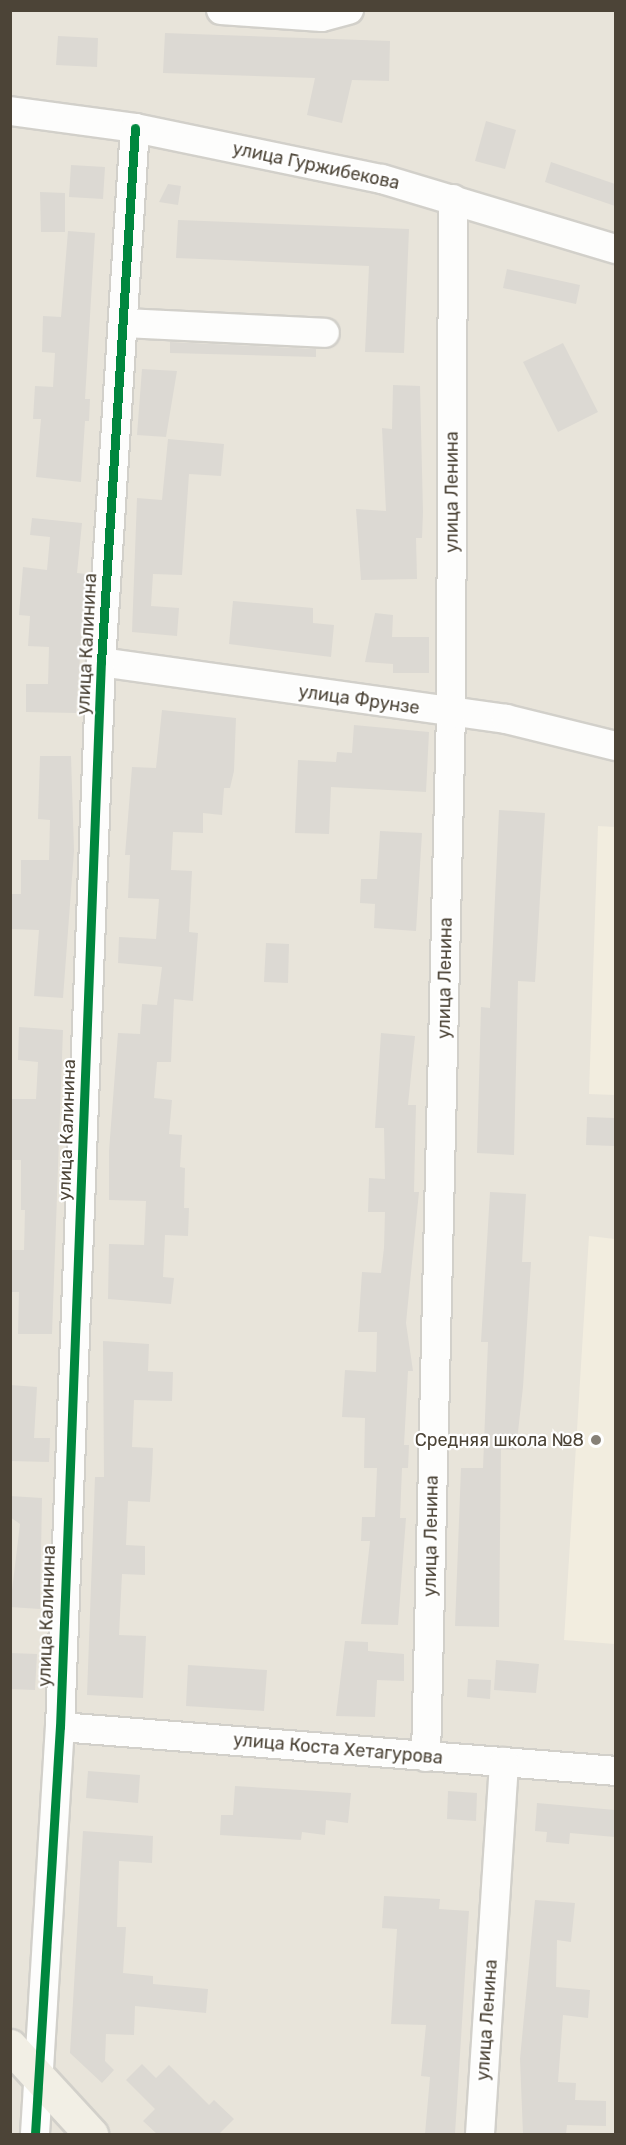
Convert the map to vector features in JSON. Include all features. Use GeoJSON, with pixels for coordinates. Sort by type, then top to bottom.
{"type":"FeatureCollection","features":[{"type":"Feature","properties":{"kind":"main road"},"geometry":{"type":"LineString","coordinates":[[10,2046],[91,2134]]}},
{"type":"Feature","properties":{"kind":"street"},"geometry":{"type":"LineString","coordinates":[[221,10],[322,17],[349,10]]}},
{"type":"Feature","properties":{"kind":"street","name":"улица Гуржибекова"},"geometry":{"type":"LineString","coordinates":[[10,111],[135,128],[382,179],[615,249]]}},
{"type":"Feature","properties":{"kind":"street","name":"улица Калинина"},"geometry":{"type":"LineString","coordinates":[[35,2134],[60,1727],[101,662],[135,128]]}},
{"type":"Feature","properties":{"kind":"street","name":"улица Ленина"},"geometry":{"type":"LineString","coordinates":[[426,1756],[451,714],[453,199]]}},
{"type":"Feature","properties":{"kind":"street"},"geometry":{"type":"LineString","coordinates":[[123,324],[325,333]]}},
{"type":"Feature","properties":{"kind":"street","name":"улица Фрунзе"},"geometry":{"type":"LineString","coordinates":[[101,662],[451,714],[506,719],[615,746]]}},
{"type":"Feature","properties":{"kind":"street","name":"улица Коста Хетагурова"},"geometry":{"type":"LineString","coordinates":[[60,1727],[615,1771]]}},
{"type":"Feature","properties":{"kind":"street","name":"улица Ленина"},"geometry":{"type":"LineString","coordinates":[[480,2134],[504,1762]]}},
{"type":"Feature","properties":{"kind":"shaded area"},"geometry":{"type":"Polygon","coordinates":[[[11,11],[615,11],[615,2134],[11,2134],[11,11]]]}},
{"type":"Feature","properties":{"kind":"shaded area"},"geometry":{"type":"Polygon","coordinates":[[[598,826],[615,827],[615,1095],[589,1094],[598,826]]]}},
{"type":"Feature","properties":{"kind":"shaded area","name":"Средняя школа №8"},"geometry":{"type":"Polygon","coordinates":[[[589,1236],[615,1239],[615,1644],[564,1640],[589,1236]]]}},
{"type":"Feature","properties":{"kind":"building"},"geometry":{"type":"Polygon","coordinates":[[[165,33],[390,41],[389,81],[352,80],[342,123],[307,115],[315,78],[163,73],[165,33]]]}},
{"type":"Feature","properties":{"kind":"building"},"geometry":{"type":"Polygon","coordinates":[[[58,36],[98,38],[97,67],[56,65],[58,36]]]}},
{"type":"Feature","properties":{"kind":"building"},"geometry":{"type":"Polygon","coordinates":[[[486,121],[516,130],[505,169],[475,161],[486,121]]]}},
{"type":"Feature","properties":{"kind":"building"},"geometry":{"type":"Polygon","coordinates":[[[551,162],[615,184],[615,206],[545,182],[551,162]]]}},
{"type":"Feature","properties":{"kind":"building"},"geometry":{"type":"Polygon","coordinates":[[[71,165],[105,167],[103,199],[69,197],[71,165]]]}},
{"type":"Feature","properties":{"kind":"building"},"geometry":{"type":"Polygon","coordinates":[[[168,184],[181,186],[178,205],[159,202],[168,184]]]}},
{"type":"Feature","properties":{"kind":"building"},"geometry":{"type":"Polygon","coordinates":[[[40,192],[65,193],[65,232],[41,232],[40,192]]]}},
{"type":"Feature","properties":{"kind":"building"},"geometry":{"type":"Polygon","coordinates":[[[178,220],[409,229],[404,353],[365,352],[369,266],[176,258],[178,220]]]}},
{"type":"Feature","properties":{"kind":"building"},"geometry":{"type":"Polygon","coordinates":[[[68,231],[95,233],[85,399],[90,399],[89,421],[85,421],[81,482],[36,477],[41,419],[33,419],[35,386],[53,387],[55,353],[42,352],[43,316],[61,317],[68,231]]]}},
{"type":"Feature","properties":{"kind":"building"},"geometry":{"type":"Polygon","coordinates":[[[507,269],[580,285],[576,304],[503,288],[507,269]]]}},
{"type":"Feature","properties":{"kind":"building"},"geometry":{"type":"Polygon","coordinates":[[[170,342],[316,349],[316,357],[170,353],[170,342]]]}},
{"type":"Feature","properties":{"kind":"building"},"geometry":{"type":"Polygon","coordinates":[[[563,343],[598,412],[558,432],[523,362],[563,343]]]}},
{"type":"Feature","properties":{"kind":"building"},"geometry":{"type":"Polygon","coordinates":[[[142,369],[177,371],[166,437],[137,435],[142,369]]]}},
{"type":"Feature","properties":{"kind":"building"},"geometry":{"type":"Polygon","coordinates":[[[393,385],[420,386],[423,512],[422,538],[416,538],[417,579],[361,580],[356,509],[386,511],[382,428],[392,429],[393,385]]]}},
{"type":"Feature","properties":{"kind":"building"},"geometry":{"type":"Polygon","coordinates":[[[168,439],[224,444],[221,476],[189,474],[182,575],[153,574],[151,606],[179,608],[177,636],[132,632],[137,498],[162,500],[168,439]]]}},
{"type":"Feature","properties":{"kind":"building"},"geometry":{"type":"Polygon","coordinates":[[[32,518],[82,523],[77,573],[86,574],[76,713],[26,712],[26,684],[48,684],[49,647],[28,646],[30,616],[19,615],[23,567],[47,570],[50,537],[30,535],[32,518]]]}},
{"type":"Feature","properties":{"kind":"building"},"geometry":{"type":"Polygon","coordinates":[[[233,601],[313,608],[313,623],[334,625],[331,657],[229,644],[233,601]]]}},
{"type":"Feature","properties":{"kind":"building"},"geometry":{"type":"Polygon","coordinates":[[[375,613],[393,615],[392,637],[429,637],[429,673],[393,673],[393,664],[365,662],[375,613]]]}},
{"type":"Feature","properties":{"kind":"building"},"geometry":{"type":"Polygon","coordinates":[[[162,710],[236,718],[234,771],[230,788],[224,788],[222,815],[203,813],[203,833],[173,832],[171,870],[192,871],[189,932],[198,933],[193,1001],[174,999],[171,1062],[157,1062],[154,1098],[172,1100],[169,1134],[182,1135],[180,1167],[185,1168],[184,1208],[189,1208],[188,1236],[165,1235],[163,1277],[174,1278],[171,1304],[108,1299],[109,1244],[144,1245],[146,1201],[109,1200],[109,1151],[118,1033],[140,1034],[142,1004],[157,1005],[162,967],[118,963],[119,937],[156,939],[159,899],[128,898],[130,855],[125,855],[132,767],[156,768],[162,710]]]}},
{"type":"Feature","properties":{"kind":"building"},"geometry":{"type":"Polygon","coordinates":[[[354,725],[429,732],[426,792],[331,787],[329,834],[295,833],[298,760],[336,762],[337,752],[352,753],[354,725]]]}},
{"type":"Feature","properties":{"kind":"building"},"geometry":{"type":"Polygon","coordinates":[[[40,756],[71,756],[74,851],[63,998],[34,996],[39,930],[10,929],[10,894],[21,894],[21,860],[49,860],[50,820],[38,819],[40,756]]]}},
{"type":"Feature","properties":{"kind":"building"},"geometry":{"type":"Polygon","coordinates":[[[499,810],[545,813],[535,982],[518,981],[514,1155],[477,1153],[481,1007],[490,1008],[499,810]]]}},
{"type":"Feature","properties":{"kind":"building"},"geometry":{"type":"Polygon","coordinates":[[[380,831],[422,833],[416,931],[374,928],[375,904],[360,903],[361,879],[377,879],[380,831]]]}},
{"type":"Feature","properties":{"kind":"building"},"geometry":{"type":"Polygon","coordinates":[[[266,943],[289,944],[288,983],[264,982],[266,943]]]}},
{"type":"Feature","properties":{"kind":"building"},"geometry":{"type":"Polygon","coordinates":[[[19,1027],[63,1030],[52,1334],[18,1334],[19,1292],[10,1292],[10,1250],[24,1250],[25,1210],[21,1210],[21,1160],[10,1160],[10,1099],[36,1099],[38,1062],[18,1060],[19,1027]]]}},
{"type":"Feature","properties":{"kind":"building"},"geometry":{"type":"Polygon","coordinates":[[[381,1033],[415,1036],[408,1105],[416,1105],[414,1192],[419,1192],[406,1323],[413,1371],[408,1371],[404,1445],[409,1445],[408,1468],[402,1468],[400,1518],[406,1518],[398,1625],[361,1624],[370,1541],[361,1541],[362,1517],[375,1517],[377,1468],[364,1468],[365,1418],[342,1417],[345,1370],[376,1372],[377,1332],[358,1332],[362,1272],[381,1273],[384,1248],[385,1212],[368,1212],[369,1178],[385,1179],[384,1128],[375,1128],[381,1033]]]}},
{"type":"Feature","properties":{"kind":"building"},"geometry":{"type":"Polygon","coordinates":[[[587,1117],[615,1118],[615,1146],[586,1145],[587,1117]]]}},
{"type":"Feature","properties":{"kind":"building"},"geometry":{"type":"Polygon","coordinates":[[[490,1192],[526,1194],[522,1262],[531,1262],[523,1387],[516,1450],[501,1449],[499,1627],[455,1626],[461,1468],[483,1468],[488,1342],[481,1342],[490,1192]]]}},
{"type":"Feature","properties":{"kind":"building"},"geometry":{"type":"Polygon","coordinates":[[[103,1341],[149,1344],[148,1371],[173,1372],[172,1401],[134,1400],[132,1447],[153,1448],[152,1473],[150,1502],[128,1501],[126,1545],[145,1546],[145,1575],[122,1574],[119,1635],[146,1636],[143,1698],[87,1695],[95,1477],[104,1477],[103,1341]]]}},
{"type":"Feature","properties":{"kind":"building"},"geometry":{"type":"Polygon","coordinates":[[[10,1385],[37,1387],[34,1438],[50,1438],[49,1462],[10,1461],[10,1385]]]}},
{"type":"Feature","properties":{"kind":"building"},"geometry":{"type":"Polygon","coordinates":[[[10,1496],[42,1498],[40,1609],[10,1607],[20,1524],[10,1517],[10,1496]]]}},
{"type":"Feature","properties":{"kind":"building"},"geometry":{"type":"Polygon","coordinates":[[[345,1641],[368,1642],[368,1651],[404,1654],[404,1681],[377,1680],[375,1717],[336,1716],[345,1641]]]}},
{"type":"Feature","properties":{"kind":"building"},"geometry":{"type":"Polygon","coordinates":[[[10,1653],[37,1654],[35,1690],[10,1689],[10,1653]]]}},
{"type":"Feature","properties":{"kind":"building"},"geometry":{"type":"Polygon","coordinates":[[[496,1660],[539,1664],[536,1693],[494,1690],[496,1660]]]}},
{"type":"Feature","properties":{"kind":"building"},"geometry":{"type":"Polygon","coordinates":[[[188,1665],[267,1670],[264,1711],[186,1706],[188,1665]]]}},
{"type":"Feature","properties":{"kind":"building"},"geometry":{"type":"Polygon","coordinates":[[[468,1679],[491,1680],[490,1699],[467,1697],[468,1679]]]}},
{"type":"Feature","properties":{"kind":"building"},"geometry":{"type":"Polygon","coordinates":[[[88,1771],[140,1775],[138,1803],[86,1798],[88,1771]]]}},
{"type":"Feature","properties":{"kind":"building"},"geometry":{"type":"Polygon","coordinates":[[[235,1786],[351,1793],[348,1823],[326,1820],[325,1835],[302,1832],[301,1840],[220,1835],[221,1815],[233,1815],[235,1786]]]}},
{"type":"Feature","properties":{"kind":"building"},"geometry":{"type":"Polygon","coordinates":[[[448,1791],[477,1793],[476,1821],[447,1819],[448,1791]]]}},
{"type":"Feature","properties":{"kind":"building"},"geometry":{"type":"Polygon","coordinates":[[[537,1803],[615,1810],[615,1837],[570,1833],[569,1844],[546,1842],[547,1832],[535,1831],[537,1803]]]}},
{"type":"Feature","properties":{"kind":"building"},"geometry":{"type":"Polygon","coordinates":[[[83,1831],[153,1836],[152,1863],[119,1861],[117,1927],[126,1927],[123,1973],[153,1976],[153,1984],[208,1989],[206,2013],[135,2006],[134,2035],[106,2034],[105,2061],[114,2070],[102,2083],[70,2053],[83,1831]]]}},
{"type":"Feature","properties":{"kind":"building"},"geometry":{"type":"Polygon","coordinates":[[[384,1896],[440,1899],[439,1909],[469,1911],[455,2134],[425,2134],[430,2077],[421,2076],[426,2025],[391,2024],[397,1929],[382,1928],[384,1896]]]}},
{"type":"Feature","properties":{"kind":"building"},"geometry":{"type":"Polygon","coordinates":[[[535,1900],[575,1903],[571,1942],[557,1940],[556,1987],[590,1990],[588,2018],[563,2015],[558,2082],[576,2083],[575,2100],[606,2101],[606,2126],[567,2125],[566,2134],[523,2134],[520,2059],[535,1900]]]}},
{"type":"Feature","properties":{"kind":"building"},"geometry":{"type":"Polygon","coordinates":[[[142,2064],[156,2078],[169,2065],[209,2105],[214,2100],[234,2119],[219,2134],[157,2134],[143,2121],[155,2109],[126,2080],[142,2064]]]}},
{"type":"Feature","properties":{"kind":"cycle path"},"geometry":{"type":"LineString","coordinates":[[35,2134],[60,1727],[101,662],[135,128]]}},
{"type":"Feature","properties":{"kind":"place","name":"Средняя школа №8"},"geometry":{"type":"Point","coordinates":[596,1440]}}]}
